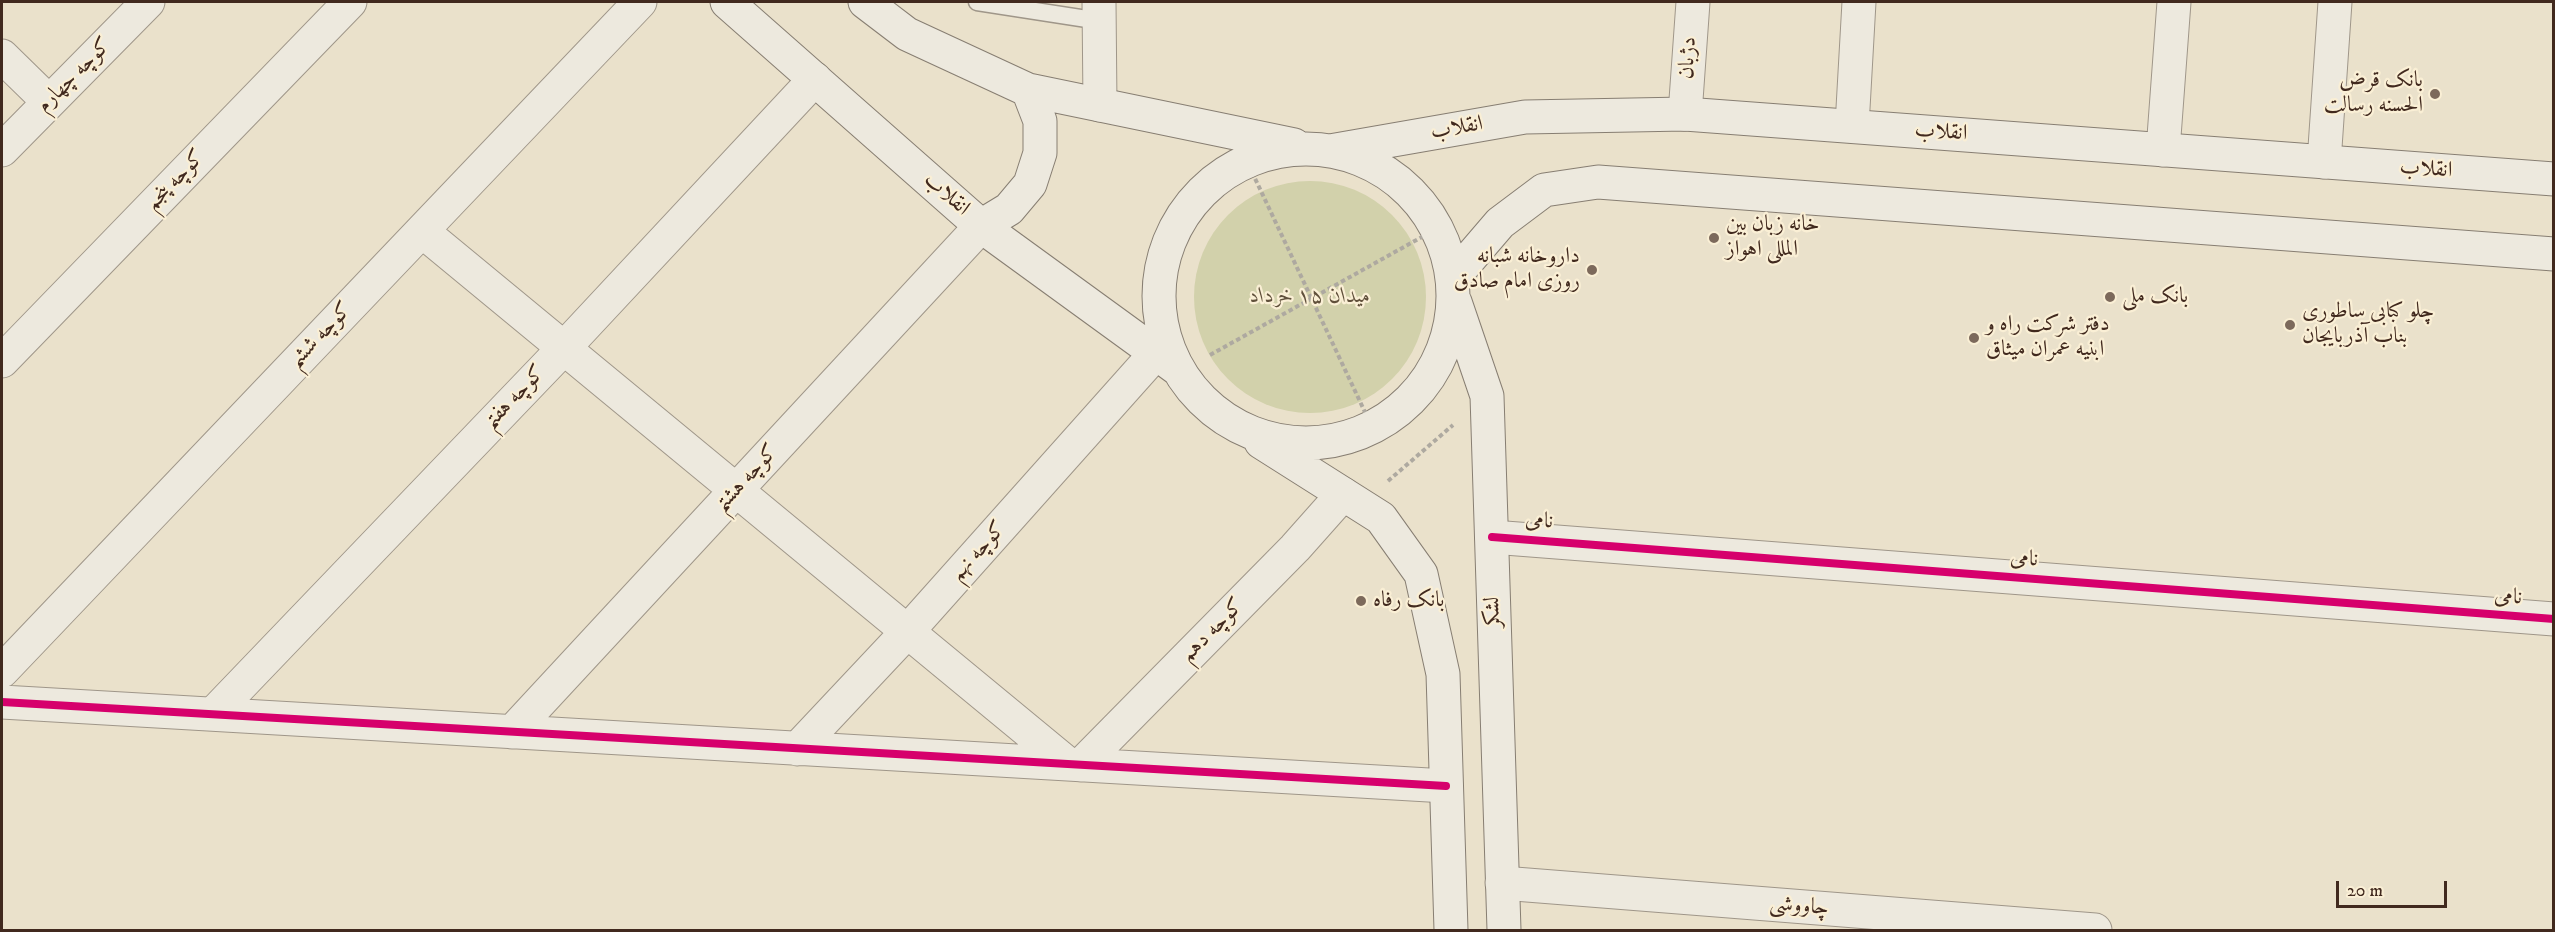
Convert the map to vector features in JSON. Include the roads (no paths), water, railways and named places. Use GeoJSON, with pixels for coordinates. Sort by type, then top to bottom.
{"type":"FeatureCollection","features":[{"type":"Feature","properties":{"kind":"street","name":"کوچه چهارم"},"geometry":{"type":"LineString","coordinates":[[2,150],[148,2]]}},
{"type":"Feature","properties":{"kind":"street","name":"کوچه پنجم"},"geometry":{"type":"LineString","coordinates":[[2,361],[350,2]]}},
{"type":"Feature","properties":{"kind":"street","name":"کوچه ششم"},"geometry":{"type":"LineString","coordinates":[[2,671],[640,2]]}},
{"type":"Feature","properties":{"kind":"street","name":"انقلاب"},"geometry":{"type":"LineString","coordinates":[[727,2],[981,226],[1180,360]]}},
{"type":"Feature","properties":{"kind":"street","name":"انقلاب"},"geometry":{"type":"LineString","coordinates":[[865,2],[907,34],[1028,90],[1320,150],[1525,117],[1685,114],[2553,179]]}},
{"type":"Feature","properties":{"kind":"street","name":"دژبان"},"geometry":{"type":"LineString","coordinates":[[1685,114],[1693,2]]}},
{"type":"Feature","properties":{"kind":"street"},"geometry":{"type":"LineString","coordinates":[[1852,126],[1859,2]]}},
{"type":"Feature","properties":{"kind":"street"},"geometry":{"type":"LineString","coordinates":[[2163,150],[2174,2]]}},
{"type":"Feature","properties":{"kind":"street"},"geometry":{"type":"LineString","coordinates":[[2324,162],[2335,2]]}},
{"type":"Feature","properties":{"kind":"street"},"geometry":{"type":"LineString","coordinates":[[1100,11],[1101,105]]}},
{"type":"Feature","properties":{"kind":"street"},"geometry":{"type":"LineString","coordinates":[[2,56],[49,102]]}},
{"type":"Feature","properties":{"kind":"street","name":"کوچه هفتم"},"geometry":{"type":"LineString","coordinates":[[213,714],[564,348],[815,79]]}},
{"type":"Feature","properties":{"kind":"street","name":"کوچه هشتم"},"geometry":{"type":"LineString","coordinates":[[512,732],[981,226],[1009,209],[1030,184],[1040,153],[1040,121],[1028,90]]}},
{"type":"Feature","properties":{"kind":"street"},"geometry":{"type":"LineString","coordinates":[[1229,422],[1264,438],[1302,443],[1341,439],[1372,427],[1408,402],[1432,373],[1448,337],[1453,289],[1450,261],[1438,228],[1414,194],[1384,169],[1348,154],[1320,150],[1272,152],[1236,166],[1204,189],[1180,219],[1165,254],[1158,292],[1162,331],[1199,398],[1229,422],[1381,518],[1421,574],[1443,674],[1451,930]]}},
{"type":"Feature","properties":{"kind":"street"},"geometry":{"type":"LineString","coordinates":[[1453,289],[1500,223],[1544,190],[1598,183],[2553,254]]}},
{"type":"Feature","properties":{"kind":"street"},"geometry":{"type":"LineString","coordinates":[[422,231],[908,632],[1075,765]]}},
{"type":"Feature","properties":{"kind":"street","name":"لشکر"},"geometry":{"type":"LineString","coordinates":[[1453,289],[1487,396],[1504,930]]}},
{"type":"Feature","properties":{"kind":"street","name":"کوچه نهم"},"geometry":{"type":"LineString","coordinates":[[797,749],[908,632],[1180,360]]}},
{"type":"Feature","properties":{"kind":"street","name":"کوچه دهم"},"geometry":{"type":"LineString","coordinates":[[1075,765],[1295,548],[1351,500]]}},
{"type":"Feature","properties":{"kind":"street","name":"نامی"},"geometry":{"type":"LineString","coordinates":[[1492,537],[2553,619]]}},
{"type":"Feature","properties":{"kind":"street"},"geometry":{"type":"LineString","coordinates":[[2,702],[1446,786]]}},
{"type":"Feature","properties":{"kind":"street","name":"چاووشی"},"geometry":{"type":"LineString","coordinates":[[1502,883],[2095,930]]}},
{"type":"Feature","properties":{"kind":"lane"},"geometry":{"type":"LineString","coordinates":[[977,2],[1100,11]]}},
{"type":"Feature","properties":{"kind":"place","name":"بانک قرض الحسنه رسالت"},"geometry":{"type":"Point","coordinates":[2435,94]}},
{"type":"Feature","properties":{"kind":"place","name":"خانه زبان بین المللی اهواز"},"geometry":{"type":"Point","coordinates":[1714,238]}},
{"type":"Feature","properties":{"kind":"place","name":"داروخانه شبانه روزی امام صادق"},"geometry":{"type":"Point","coordinates":[1592,270]}},
{"type":"Feature","properties":{"kind":"place","name":"بانک ملی"},"geometry":{"type":"Point","coordinates":[2110,297]}},
{"type":"Feature","properties":{"kind":"place","name":"چلو کبابی ساطوری بناب آذربایجان"},"geometry":{"type":"Point","coordinates":[2290,325]}},
{"type":"Feature","properties":{"kind":"place","name":"دفتر شرکت راه و ابنیه عمران میثاق"},"geometry":{"type":"Point","coordinates":[1974,338]}},
{"type":"Feature","properties":{"kind":"place","name":"بانک رفاه"},"geometry":{"type":"Point","coordinates":[1361,601]}},
{"type":"Feature","properties":{"kind":"park label","name":"میدان ۱۵ خرداد"},"geometry":{"type":"Point","coordinates":[1310,297]}}]}
